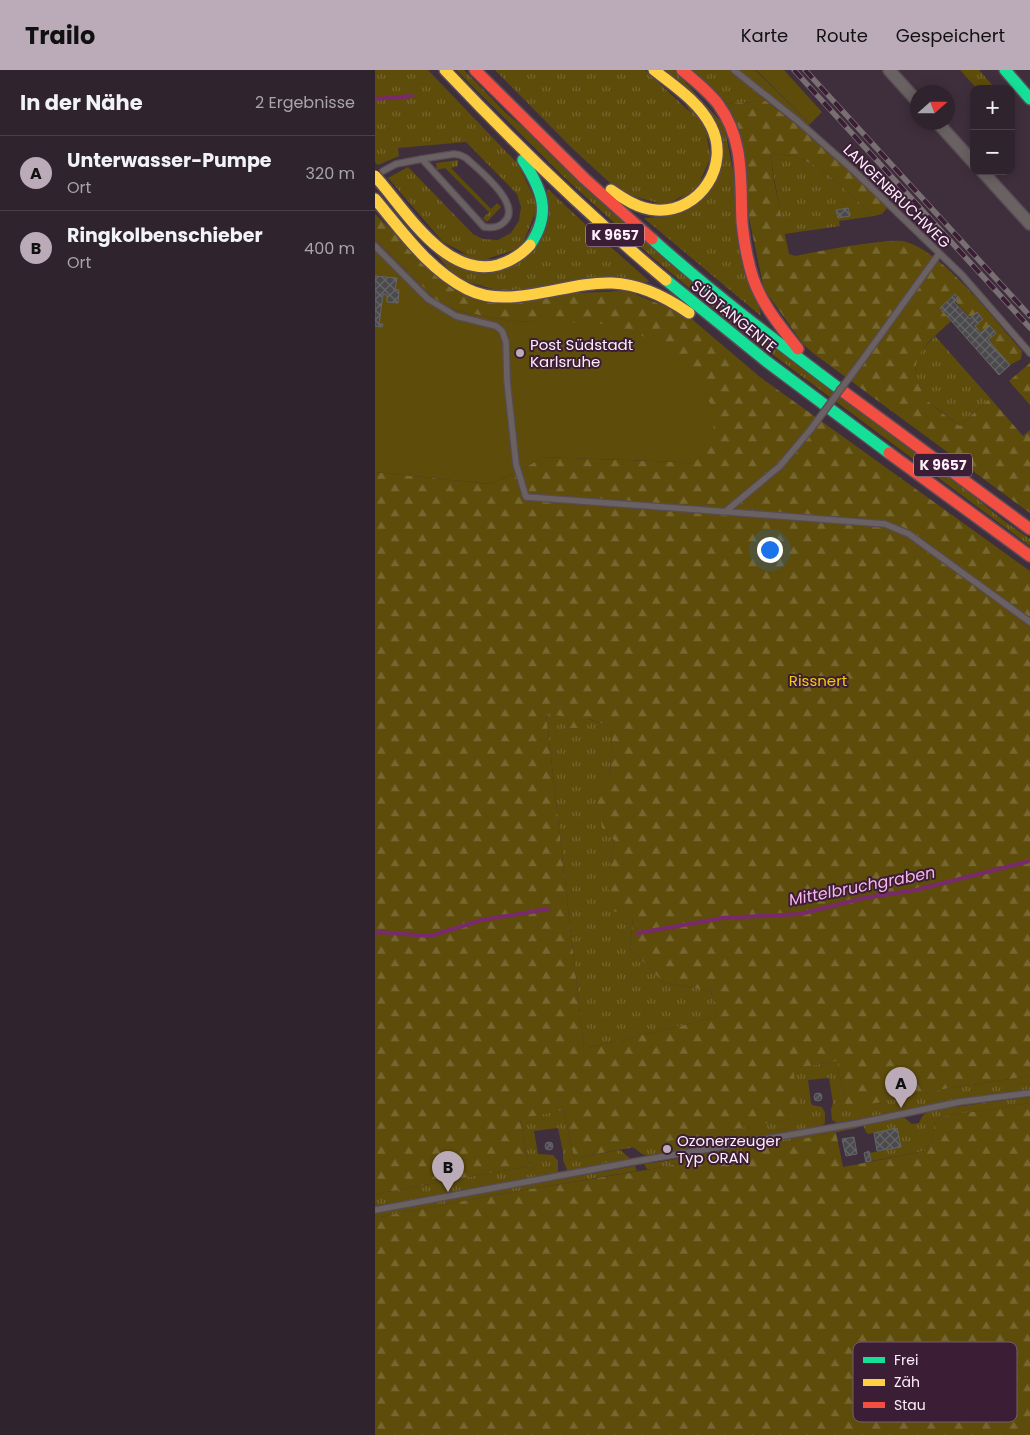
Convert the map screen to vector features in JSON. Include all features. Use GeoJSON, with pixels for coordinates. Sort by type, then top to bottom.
{"type":"FeatureCollection","features":[{"type":"Feature","properties":{"kind":"main road","name":"SÜDTANGENTE"},"geometry":{"type":"LineString","coordinates":[[445,70],[504,132],[609,230],[695,304],[847,422],[1030,556]]}},
{"type":"Feature","properties":{"kind":"main road","name":"SÜDTANGENTE"},"geometry":{"type":"LineString","coordinates":[[475,70],[585,179],[709,288],[779,344],[1030,529]]}},
{"type":"Feature","properties":{"kind":"main road"},"geometry":{"type":"LineString","coordinates":[[585,179],[606,187],[632,204],[645,209],[662,211],[677,208],[694,200],[710,181],[715,169],[717,155],[717,144],[711,127],[694,104],[654,70]]}},
{"type":"Feature","properties":{"kind":"main road"},"geometry":{"type":"LineString","coordinates":[[682,70],[709,93],[719,106],[731,128],[737,147],[742,182],[744,234],[750,269],[758,291],[771,314],[815,370]]}},
{"type":"Feature","properties":{"kind":"main road"},"geometry":{"type":"LineString","coordinates":[[1005,70],[1030,99]]}},
{"type":"Feature","properties":{"kind":"main road"},"geometry":{"type":"LineString","coordinates":[[380,177],[423,232],[453,258],[477,267],[502,264],[519,256],[534,239],[541,223],[543,205],[541,192],[536,180],[504,132]]}},
{"type":"Feature","properties":{"kind":"main road"},"geometry":{"type":"LineString","coordinates":[[375,199],[418,249],[440,271],[467,289],[483,295],[510,297],[593,284],[614,283],[654,293],[675,303],[693,317],[730,332]]}},
{"type":"Feature","properties":{"kind":"street"},"geometry":{"type":"LineString","coordinates":[[889,70],[910,93]]}},
{"type":"Feature","properties":{"kind":"street"},"geometry":{"type":"LineString","coordinates":[[944,130],[970,159]]}},
{"type":"Feature","properties":{"kind":"street"},"geometry":{"type":"LineString","coordinates":[[985,175],[1030,224]]}},
{"type":"Feature","properties":{"kind":"lane","name":"LANGENBRUCHWEG"},"geometry":{"type":"LineString","coordinates":[[734,70],[798,121],[853,170],[980,294],[1030,353]]}},
{"type":"Feature","properties":{"kind":"lane"},"geometry":{"type":"LineString","coordinates":[[380,177],[396,164],[422,159],[454,154],[460,155],[466,158],[507,200],[510,212],[506,221],[496,227],[484,226],[422,159]]}},
{"type":"Feature","properties":{"kind":"lane"},"geometry":{"type":"LineString","coordinates":[[375,246],[437,306],[456,316],[496,326],[503,331],[506,342],[507,381],[517,464],[526,497],[885,524],[909,534],[1030,622]]}},
{"type":"Feature","properties":{"kind":"lane"},"geometry":{"type":"LineString","coordinates":[[726,511],[780,466],[811,430],[939,254]]}},
{"type":"Feature","properties":{"kind":"lane"},"geometry":{"type":"LineString","coordinates":[[375,1210],[959,1102],[1030,1092]]}},
{"type":"Feature","properties":{"kind":"green space"},"geometry":{"type":"Polygon","coordinates":[[[375,70],[428,70],[518,164],[538,206],[521,248],[480,261],[443,242],[388,178],[408,167],[473,234],[483,239],[498,240],[511,233],[519,221],[521,207],[517,194],[466,142],[398,148],[399,156],[378,165],[375,162],[375,70]]]}},
{"type":"Feature","properties":{"kind":"green space"},"geometry":{"type":"Polygon","coordinates":[[[456,70],[464,70],[506,113],[1003,520],[1030,539],[1030,546],[744,333],[653,258],[565,178],[456,70]]]}},
{"type":"Feature","properties":{"kind":"green space"},"geometry":{"type":"Polygon","coordinates":[[[495,70],[645,70],[704,125],[711,157],[697,188],[666,205],[621,193],[574,150],[495,70]]]}},
{"type":"Feature","properties":{"kind":"green space"},"geometry":{"type":"Polygon","coordinates":[[[663,70],[674,70],[724,125],[761,316],[644,218],[660,217],[722,160],[663,70]]]}},
{"type":"Feature","properties":{"kind":"green space"},"geometry":{"type":"Polygon","coordinates":[[[691,70],[731,70],[766,101],[725,104],[691,70]]]}},
{"type":"Feature","properties":{"kind":"green space"},"geometry":{"type":"Polygon","coordinates":[[[738,70],[755,70],[810,124],[805,128],[763,89],[738,70]]]}},
{"type":"Feature","properties":{"kind":"green space"},"geometry":{"type":"Polygon","coordinates":[[[756,70],[784,70],[822,112],[810,124],[756,70]]]}},
{"type":"Feature","properties":{"kind":"green space"},"geometry":{"type":"Polygon","coordinates":[[[960,70],[979,70],[992,85],[973,85],[960,70]]]}},
{"type":"Feature","properties":{"kind":"green space"},"geometry":{"type":"Polygon","coordinates":[[[766,101],[849,170],[887,208],[882,214],[874,216],[821,168],[794,156],[770,154],[789,254],[795,256],[890,241],[902,241],[917,247],[933,257],[967,287],[1022,351],[1021,359],[1010,365],[988,340],[996,333],[989,325],[981,332],[975,326],[983,318],[977,312],[970,318],[955,301],[959,298],[955,294],[940,308],[951,321],[922,350],[916,368],[917,378],[926,399],[960,426],[990,398],[1023,436],[1030,430],[1030,513],[813,353],[803,344],[764,289],[725,104],[766,101]]]}},
{"type":"Feature","properties":{"kind":"green space"},"geometry":{"type":"Polygon","coordinates":[[[770,154],[794,156],[821,168],[874,216],[839,221],[840,226],[784,234],[770,154]]]}},
{"type":"Feature","properties":{"kind":"green space"},"geometry":{"type":"Polygon","coordinates":[[[458,160],[458,166],[451,168],[491,209],[497,203],[501,207],[487,222],[483,218],[489,212],[445,168],[437,170],[436,163],[458,160]]]}},
{"type":"Feature","properties":{"kind":"green space"},"geometry":{"type":"Polygon","coordinates":[[[548,189],[649,282],[501,291],[457,279],[430,247],[515,264],[548,189]]]}},
{"type":"Feature","properties":{"kind":"green space","name":"Rissnert"},"geometry":{"type":"Polygon","coordinates":[[[375,214],[450,287],[577,293],[627,291],[687,315],[760,377],[1030,571],[1030,1076],[944,1089],[846,1109],[837,1061],[793,1069],[802,1117],[574,1158],[564,1110],[520,1119],[529,1166],[375,1194],[375,472],[490,484],[520,471],[542,457],[682,462],[692,464],[559,323],[511,321],[457,311],[437,301],[375,239],[375,214]],[[546,713],[584,1049],[717,1017],[711,991],[664,983],[630,948],[633,917],[613,911],[609,892],[609,869],[615,841],[602,828],[596,794],[610,778],[612,727],[589,719],[582,728],[566,728],[564,717],[546,713]]]}},
{"type":"Feature","properties":{"kind":"green space","name":"Post Südstadt Karlsruhe"},"geometry":{"type":"Polygon","coordinates":[[[375,239],[437,301],[457,311],[511,321],[610,324],[645,337],[686,369],[702,389],[714,410],[713,445],[692,464],[682,462],[542,457],[520,471],[490,484],[375,472],[375,239]]]}},
{"type":"Feature","properties":{"kind":"green space"},"geometry":{"type":"Polygon","coordinates":[[[935,336],[990,398],[960,426],[926,400],[916,380],[916,362],[920,352],[935,336]]]}},
{"type":"Feature","properties":{"kind":"green space"},"geometry":{"type":"Polygon","coordinates":[[[1030,363],[1030,405],[1009,381],[1030,363]]]}},
{"type":"Feature","properties":{"kind":"green space"},"geometry":{"type":"Polygon","coordinates":[[[546,712],[564,717],[588,719],[612,727],[610,778],[602,827],[615,841],[609,869],[609,892],[633,917],[630,948],[664,983],[711,991],[717,1017],[584,1049],[546,712]]]}},
{"type":"Feature","properties":{"kind":"green space"},"geometry":{"type":"Polygon","coordinates":[[[837,1061],[846,1108],[944,1089],[1030,1076],[1030,1090],[961,1100],[837,1123],[832,1120],[831,1109],[833,1103],[829,1078],[808,1080],[812,1105],[822,1107],[825,1113],[825,1123],[821,1126],[649,1156],[642,1154],[633,1147],[801,1117],[792,1069],[837,1061]]]}},
{"type":"Feature","properties":{"kind":"green space"},"geometry":{"type":"Polygon","coordinates":[[[1030,1097],[1030,1103],[939,1117],[934,1125],[932,1139],[925,1151],[871,1161],[869,1153],[901,1147],[897,1129],[868,1134],[863,1125],[899,1118],[905,1118],[912,1124],[919,1123],[925,1114],[939,1109],[1030,1097]]]}},
{"type":"Feature","properties":{"kind":"green space"},"geometry":{"type":"Polygon","coordinates":[[[1030,1103],[1030,1435],[375,1435],[375,1218],[489,1196],[652,1169],[836,1132],[843,1167],[925,1151],[932,1139],[934,1125],[939,1117],[1030,1103]]]}},
{"type":"Feature","properties":{"kind":"green space"},"geometry":{"type":"Polygon","coordinates":[[[564,1110],[574,1158],[620,1150],[632,1160],[568,1172],[563,1160],[558,1128],[534,1131],[538,1154],[553,1155],[558,1161],[558,1173],[375,1207],[375,1194],[529,1166],[520,1118],[564,1110]]]}},
{"type":"Feature","properties":{"kind":"green space"},"geometry":{"type":"Polygon","coordinates":[[[857,1126],[857,1128],[652,1169],[647,1169],[644,1164],[660,1162],[857,1126]]]}},
{"type":"Feature","properties":{"kind":"green space"},"geometry":{"type":"Polygon","coordinates":[[[635,1166],[637,1171],[489,1196],[375,1218],[375,1212],[635,1166]]]}},
{"type":"Feature","properties":{"kind":"building"},"geometry":{"type":"Polygon","coordinates":[[[848,208],[850,216],[838,218],[836,210],[848,208]]]}},
{"type":"Feature","properties":{"kind":"building"},"geometry":{"type":"Polygon","coordinates":[[[375,276],[397,278],[395,289],[399,290],[398,303],[387,302],[387,295],[383,294],[379,324],[383,324],[382,327],[375,326],[375,276]]]}},
{"type":"Feature","properties":{"kind":"building"},"geometry":{"type":"Polygon","coordinates":[[[955,294],[959,298],[954,302],[970,319],[977,312],[983,319],[975,326],[981,333],[989,325],[996,333],[988,340],[1010,365],[999,375],[940,308],[955,294]]]}},
{"type":"Feature","properties":{"kind":"building"},"geometry":{"type":"Polygon","coordinates":[[[818,1093],[822,1097],[818,1101],[814,1097],[818,1093]]]}},
{"type":"Feature","properties":{"kind":"building"},"geometry":{"type":"Polygon","coordinates":[[[897,1128],[901,1147],[877,1151],[874,1133],[897,1128]]]}},
{"type":"Feature","properties":{"kind":"building"},"geometry":{"type":"Polygon","coordinates":[[[854,1137],[857,1154],[846,1156],[842,1139],[854,1137]]]}},
{"type":"Feature","properties":{"kind":"building"},"geometry":{"type":"Polygon","coordinates":[[[549,1142],[553,1146],[549,1150],[545,1146],[549,1142]]]}},
{"type":"Feature","properties":{"kind":"building"},"geometry":{"type":"Polygon","coordinates":[[[869,1151],[871,1161],[866,1162],[864,1153],[869,1151]]]}},
{"type":"Feature","properties":{"kind":"waterway"},"geometry":{"type":"LineString","coordinates":[[375,99],[412,96]]}},
{"type":"Feature","properties":{"kind":"waterway","name":"Mittelbruchgraben"},"geometry":{"type":"LineString","coordinates":[[638,933],[723,918],[800,914],[864,898],[916,890],[1030,861]]}},
{"type":"Feature","properties":{"kind":"waterway","name":"Mittelbruchgraben"},"geometry":{"type":"LineString","coordinates":[[375,934],[379,932],[430,936],[482,920],[548,909]]}},
{"type":"Feature","properties":{"kind":"railway"},"geometry":{"type":"LineString","coordinates":[[794,70],[1030,328]]}},
{"type":"Feature","properties":{"kind":"railway"},"geometry":{"type":"LineString","coordinates":[[805,70],[1030,316]]}},
{"type":"Feature","properties":{"kind":"traffic: fast"},"geometry":{"type":"LineString","coordinates":[[1005,70],[1030,99]]}},
{"type":"Feature","properties":{"kind":"traffic: fast"},"geometry":{"type":"LineString","coordinates":[[523,160],[535,181],[542,202],[541,222],[530,245]]}},
{"type":"Feature","properties":{"kind":"traffic: fast"},"geometry":{"type":"LineString","coordinates":[[652,239],[721,298],[841,390]]}},
{"type":"Feature","properties":{"kind":"traffic: fast"},"geometry":{"type":"LineString","coordinates":[[666,280],[766,361],[889,453]]}},
{"type":"Feature","properties":{"kind":"traffic: slow"},"geometry":{"type":"LineString","coordinates":[[445,70],[553,178],[608,230],[666,280]]}},
{"type":"Feature","properties":{"kind":"traffic: slow"},"geometry":{"type":"LineString","coordinates":[[611,190],[626,200],[644,208],[656,210],[672,209],[686,204],[698,195],[714,171],[717,156],[716,141],[706,117],[685,95],[654,70]]}},
{"type":"Feature","properties":{"kind":"traffic: slow"},"geometry":{"type":"LineString","coordinates":[[375,176],[381,183]]}},
{"type":"Feature","properties":{"kind":"traffic: slow"},"geometry":{"type":"LineString","coordinates":[[381,183],[431,241],[446,253],[463,262],[480,267],[498,265],[507,262],[530,245]]}},
{"type":"Feature","properties":{"kind":"traffic: slow"},"geometry":{"type":"LineString","coordinates":[[375,199],[428,260],[453,281],[467,289],[484,295],[501,297],[538,294],[594,284],[623,284],[653,292],[689,313]]}},
{"type":"Feature","properties":{"kind":"traffic: jam"},"geometry":{"type":"LineString","coordinates":[[475,70],[585,179],[652,239]]}},
{"type":"Feature","properties":{"kind":"traffic: jam"},"geometry":{"type":"LineString","coordinates":[[682,70],[706,90],[718,104],[733,132],[741,176],[742,222],[751,271],[767,307],[798,349]]}},
{"type":"Feature","properties":{"kind":"traffic: jam"},"geometry":{"type":"LineString","coordinates":[[841,390],[1030,529]]}},
{"type":"Feature","properties":{"kind":"traffic: jam"},"geometry":{"type":"LineString","coordinates":[[889,453],[1030,556]]}},
{"type":"Feature","properties":{"kind":"place","name":"Post Südstadt Karlsruhe"},"geometry":{"type":"Point","coordinates":[520,353]}},
{"type":"Feature","properties":{"kind":"place","name":"Unterwasser-Pumpe"},"geometry":{"type":"Point","coordinates":[901,1108]}},
{"type":"Feature","properties":{"kind":"place","name":"Ozonerzeuger Typ ORAN"},"geometry":{"type":"Point","coordinates":[667,1149]}},
{"type":"Feature","properties":{"kind":"place","name":"Ringkolbenschieber"},"geometry":{"type":"Point","coordinates":[448,1192]}}]}
